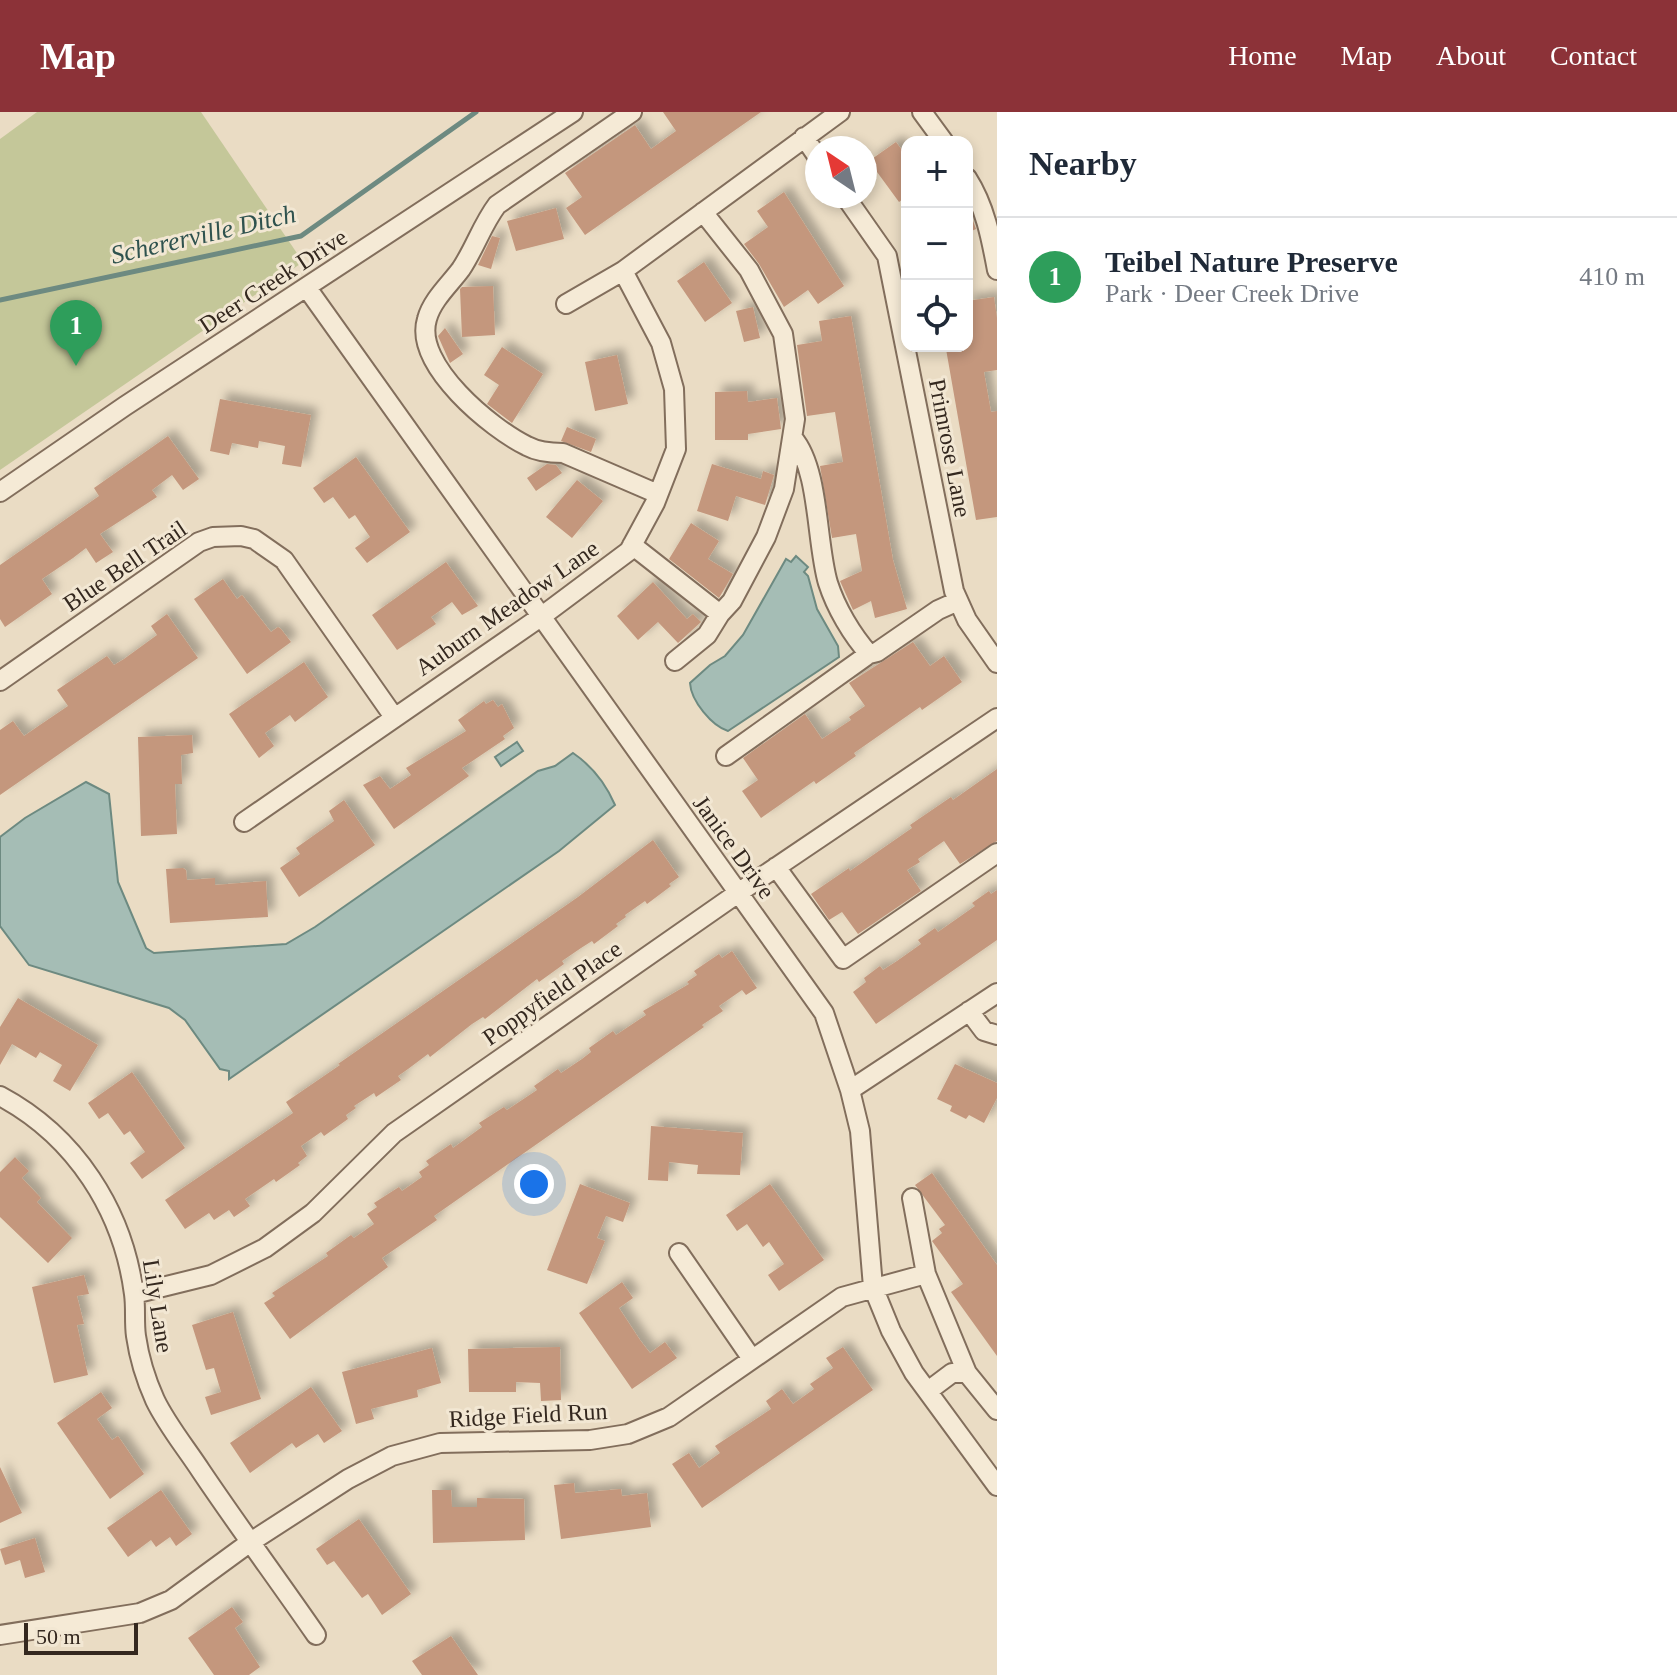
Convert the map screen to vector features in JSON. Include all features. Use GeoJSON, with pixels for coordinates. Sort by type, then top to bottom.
{"type":"FeatureCollection","features":[{"type":"Feature","properties":{"kind":"street","name":"Deer Creek Drive"},"geometry":{"type":"LineString","coordinates":[[0,492],[125,406],[573,112]]}},
{"type":"Feature","properties":{"kind":"street"},"geometry":{"type":"LineString","coordinates":[[632,112],[497,205],[486,219],[462,268],[426,319],[426,339],[444,378],[474,411],[527,446],[546,453],[563,453],[658,494]]}},
{"type":"Feature","properties":{"kind":"street"},"geometry":{"type":"LineString","coordinates":[[566,304],[623,271],[840,112]]}},
{"type":"Feature","properties":{"kind":"street"},"geometry":{"type":"LineString","coordinates":[[922,112],[940,136]]}},
{"type":"Feature","properties":{"kind":"street"},"geometry":{"type":"LineString","coordinates":[[973,188],[989,229],[997,270]]}},
{"type":"Feature","properties":{"kind":"street","name":"Primrose Lane"},"geometry":{"type":"LineString","coordinates":[[853,208],[887,256],[954,591],[967,620],[997,663]]}},
{"type":"Feature","properties":{"kind":"street"},"geometry":{"type":"LineString","coordinates":[[675,661],[707,635],[732,601],[766,537],[784,489],[795,419],[783,334],[749,270],[703,212]]}},
{"type":"Feature","properties":{"kind":"street","name":"Auburn Meadow Lane"},"geometry":{"type":"LineString","coordinates":[[244,822],[542,616],[629,551],[658,494],[676,449],[674,389],[661,343],[623,271]]}},
{"type":"Feature","properties":{"kind":"street","name":"Janice Drive"},"geometry":{"type":"LineString","coordinates":[[307,288],[824,1013],[860,1131],[873,1287],[891,1331],[914,1373],[997,1486]]}},
{"type":"Feature","properties":{"kind":"street"},"geometry":{"type":"LineString","coordinates":[[793,438],[806,459],[828,582],[852,632],[869,654]]}},
{"type":"Feature","properties":{"kind":"street","name":"Blue Bell Trail"},"geometry":{"type":"LineString","coordinates":[[0,681],[199,542],[213,537],[241,536],[254,539],[284,560],[394,717]]}},
{"type":"Feature","properties":{"kind":"street"},"geometry":{"type":"LineString","coordinates":[[632,545],[720,614]]}},
{"type":"Feature","properties":{"kind":"street"},"geometry":{"type":"LineString","coordinates":[[726,756],[869,654],[877,652],[938,610],[958,601]]}},
{"type":"Feature","properties":{"kind":"street","name":"Poppyfield Place"},"geometry":{"type":"LineString","coordinates":[[134,1294],[211,1275],[265,1248],[313,1213],[394,1133],[738,893],[997,718]]}},
{"type":"Feature","properties":{"kind":"street"},"geometry":{"type":"LineString","coordinates":[[776,867],[843,959],[997,853]]}},
{"type":"Feature","properties":{"kind":"street"},"geometry":{"type":"LineString","coordinates":[[850,1090],[997,993]]}},
{"type":"Feature","properties":{"kind":"street"},"geometry":{"type":"LineString","coordinates":[[969,1011],[984,1031],[997,1035]]}},
{"type":"Feature","properties":{"kind":"street","name":"Lily Lane"},"geometry":{"type":"LineString","coordinates":[[0,1096],[42,1123],[81,1163],[110,1210],[123,1242],[134,1294],[136,1338],[155,1400],[249,1543],[316,1635]]}},
{"type":"Feature","properties":{"kind":"street"},"geometry":{"type":"LineString","coordinates":[[912,1198],[926,1274],[967,1373],[997,1410]]}},
{"type":"Feature","properties":{"kind":"street"},"geometry":{"type":"LineString","coordinates":[[679,1253],[752,1359]]}},
{"type":"Feature","properties":{"kind":"street","name":"Ridge Field Run"},"geometry":{"type":"LineString","coordinates":[[0,1635],[140,1613],[171,1600],[249,1543],[348,1479],[392,1456],[441,1443],[590,1440],[628,1434],[669,1417],[842,1297],[926,1274]]}},
{"type":"Feature","properties":{"kind":"street"},"geometry":{"type":"LineString","coordinates":[[928,1391],[952,1373],[967,1373]]}},
{"type":"Feature","properties":{"kind":"green space"},"geometry":{"type":"Polygon","coordinates":[[[37,112],[201,112],[303,262],[0,470],[0,139],[37,112]]]}},
{"type":"Feature","properties":{"kind":"water"},"geometry":{"type":"Polygon","coordinates":[[[796,556],[808,567],[804,572],[808,576],[817,609],[838,646],[839,657],[728,731],[703,712],[690,683],[725,656],[743,635],[786,559],[791,562],[796,556]]]}},
{"type":"Feature","properties":{"kind":"water"},"geometry":{"type":"Polygon","coordinates":[[[517,742],[523,751],[501,766],[495,757],[517,742]]]}},
{"type":"Feature","properties":{"kind":"water"},"geometry":{"type":"Polygon","coordinates":[[[573,753],[598,776],[615,805],[559,851],[229,1079],[229,1071],[220,1069],[185,1020],[169,1008],[29,965],[0,926],[0,837],[25,818],[86,782],[109,794],[118,882],[146,948],[154,953],[286,944],[538,771],[555,766],[573,753]]]}},
{"type":"Feature","properties":{"kind":"building"},"geometry":{"type":"Polygon","coordinates":[[[663,112],[761,112],[585,235],[566,208],[582,197],[565,173],[635,125],[651,149],[676,131],[663,112]]]}},
{"type":"Feature","properties":{"kind":"building"},"geometry":{"type":"Polygon","coordinates":[[[896,142],[901,149],[899,202],[877,172],[877,155],[896,142]]]}},
{"type":"Feature","properties":{"kind":"building"},"geometry":{"type":"Polygon","coordinates":[[[784,192],[844,286],[818,304],[808,290],[784,307],[744,244],[768,227],[757,211],[784,192]]]}},
{"type":"Feature","properties":{"kind":"building"},"geometry":{"type":"Polygon","coordinates":[[[556,208],[564,239],[516,251],[507,221],[556,208]]]}},
{"type":"Feature","properties":{"kind":"building"},"geometry":{"type":"Polygon","coordinates":[[[492,236],[500,238],[491,269],[478,265],[492,236]]]}},
{"type":"Feature","properties":{"kind":"building"},"geometry":{"type":"Polygon","coordinates":[[[704,262],[732,303],[705,322],[677,281],[704,262]]]}},
{"type":"Feature","properties":{"kind":"building"},"geometry":{"type":"Polygon","coordinates":[[[493,286],[495,335],[462,337],[460,289],[493,286]]]}},
{"type":"Feature","properties":{"kind":"building"},"geometry":{"type":"Polygon","coordinates":[[[994,297],[997,318],[997,370],[984,372],[991,412],[997,411],[997,517],[976,520],[947,352],[973,352],[973,300],[994,297]]]}},
{"type":"Feature","properties":{"kind":"building"},"geometry":{"type":"Polygon","coordinates":[[[753,307],[760,338],[744,342],[736,311],[753,307]]]}},
{"type":"Feature","properties":{"kind":"building"},"geometry":{"type":"Polygon","coordinates":[[[851,316],[893,560],[907,609],[875,618],[871,601],[853,610],[840,581],[862,571],[856,534],[832,538],[820,466],[843,462],[835,412],[807,416],[797,345],[822,341],[819,321],[851,316]]]}},
{"type":"Feature","properties":{"kind":"building"},"geometry":{"type":"Polygon","coordinates":[[[445,328],[463,354],[450,363],[438,336],[445,328]]]}},
{"type":"Feature","properties":{"kind":"building"},"geometry":{"type":"Polygon","coordinates":[[[502,347],[543,374],[512,423],[487,404],[499,385],[484,375],[502,347]]]}},
{"type":"Feature","properties":{"kind":"building"},"geometry":{"type":"Polygon","coordinates":[[[617,355],[628,404],[595,411],[585,362],[617,355]]]}},
{"type":"Feature","properties":{"kind":"building"},"geometry":{"type":"Polygon","coordinates":[[[747,391],[748,402],[777,398],[781,429],[748,434],[748,440],[715,440],[715,392],[747,391]]]}},
{"type":"Feature","properties":{"kind":"building"},"geometry":{"type":"Polygon","coordinates":[[[220,399],[311,415],[301,467],[282,464],[285,446],[259,441],[258,448],[232,443],[229,455],[210,451],[220,399]]]}},
{"type":"Feature","properties":{"kind":"building"},"geometry":{"type":"Polygon","coordinates":[[[567,427],[596,439],[591,452],[561,441],[567,427]]]}},
{"type":"Feature","properties":{"kind":"building"},"geometry":{"type":"Polygon","coordinates":[[[168,436],[199,479],[183,490],[172,475],[152,490],[157,497],[100,534],[113,552],[96,563],[86,548],[42,579],[52,594],[5,627],[0,619],[0,565],[99,496],[94,488],[168,436]]]}},
{"type":"Feature","properties":{"kind":"building"},"geometry":{"type":"Polygon","coordinates":[[[356,457],[410,532],[367,563],[355,548],[370,537],[355,515],[349,519],[333,497],[324,503],[313,488],[356,457]]]}},
{"type":"Feature","properties":{"kind":"building"},"geometry":{"type":"Polygon","coordinates":[[[547,464],[556,465],[562,473],[536,491],[527,478],[547,464]]]}},
{"type":"Feature","properties":{"kind":"building"},"geometry":{"type":"Polygon","coordinates":[[[712,464],[761,479],[763,471],[774,475],[765,505],[736,496],[728,521],[697,511],[712,464]]]}},
{"type":"Feature","properties":{"kind":"building"},"geometry":{"type":"Polygon","coordinates":[[[577,480],[603,501],[572,538],[546,517],[577,480]]]}},
{"type":"Feature","properties":{"kind":"building"},"geometry":{"type":"Polygon","coordinates":[[[691,523],[719,541],[708,559],[733,574],[719,598],[669,559],[691,523]]]}},
{"type":"Feature","properties":{"kind":"building"},"geometry":{"type":"Polygon","coordinates":[[[446,562],[478,606],[462,615],[452,602],[431,617],[436,624],[397,650],[372,615],[446,562]]]}},
{"type":"Feature","properties":{"kind":"building"},"geometry":{"type":"Polygon","coordinates":[[[223,579],[237,599],[242,595],[271,632],[278,627],[291,642],[247,674],[194,599],[223,579]]]}},
{"type":"Feature","properties":{"kind":"building"},"geometry":{"type":"Polygon","coordinates":[[[653,582],[687,619],[693,614],[701,622],[678,643],[658,622],[638,640],[617,616],[653,582]]]}},
{"type":"Feature","properties":{"kind":"building"},"geometry":{"type":"Polygon","coordinates":[[[167,614],[198,658],[0,795],[0,730],[13,721],[24,736],[68,706],[57,690],[107,656],[114,665],[124,659],[157,635],[151,626],[167,614]]]}},
{"type":"Feature","properties":{"kind":"building"},"geometry":{"type":"Polygon","coordinates":[[[913,642],[930,666],[944,656],[962,682],[922,710],[920,707],[816,784],[814,781],[761,818],[742,791],[758,780],[743,758],[805,714],[822,739],[851,720],[849,717],[865,706],[849,683],[913,642]]]}},
{"type":"Feature","properties":{"kind":"building"},"geometry":{"type":"Polygon","coordinates":[[[304,662],[328,697],[295,722],[290,715],[265,733],[274,746],[259,758],[229,714],[304,662]]]}},
{"type":"Feature","properties":{"kind":"building"},"geometry":{"type":"Polygon","coordinates":[[[493,700],[498,707],[502,704],[514,728],[503,736],[505,739],[462,768],[469,776],[394,829],[363,785],[380,776],[390,789],[411,775],[406,768],[466,731],[458,720],[484,701],[486,704],[493,700]]]}},
{"type":"Feature","properties":{"kind":"building"},"geometry":{"type":"Polygon","coordinates":[[[192,735],[193,753],[181,755],[182,784],[175,784],[177,834],[141,836],[138,737],[192,735]]]}},
{"type":"Feature","properties":{"kind":"building"},"geometry":{"type":"Polygon","coordinates":[[[997,769],[997,841],[960,864],[944,841],[907,870],[921,891],[858,934],[842,912],[829,920],[811,894],[849,868],[850,871],[912,828],[910,825],[997,769]]]}},
{"type":"Feature","properties":{"kind":"building"},"geometry":{"type":"Polygon","coordinates":[[[344,800],[375,845],[299,897],[280,868],[300,854],[296,848],[334,821],[329,811],[344,800]]]}},
{"type":"Feature","properties":{"kind":"building"},"geometry":{"type":"Polygon","coordinates":[[[653,840],[679,877],[669,884],[671,886],[647,904],[645,901],[625,915],[616,924],[618,926],[594,944],[592,941],[581,948],[539,982],[537,979],[430,1057],[428,1054],[398,1076],[401,1080],[376,1097],[374,1093],[354,1106],[356,1108],[346,1115],[348,1119],[324,1136],[321,1132],[301,1146],[307,1156],[298,1163],[300,1165],[245,1199],[250,1206],[234,1217],[229,1210],[214,1220],[209,1213],[185,1229],[165,1200],[293,1113],[286,1102],[578,897],[653,840]]]}},
{"type":"Feature","properties":{"kind":"building"},"geometry":{"type":"Polygon","coordinates":[[[183,868],[187,880],[215,878],[215,885],[266,881],[268,917],[170,923],[166,869],[183,868]]]}},
{"type":"Feature","properties":{"kind":"building"},"geometry":{"type":"Polygon","coordinates":[[[997,890],[997,940],[876,1024],[853,992],[866,982],[864,978],[880,966],[883,970],[897,961],[921,944],[918,940],[935,928],[938,932],[975,906],[972,903],[989,891],[991,894],[997,890]]]}},
{"type":"Feature","properties":{"kind":"building"},"geometry":{"type":"Polygon","coordinates":[[[732,951],[757,988],[746,995],[742,990],[719,1006],[723,1011],[702,1025],[704,1027],[434,1216],[437,1220],[382,1258],[388,1267],[290,1339],[264,1303],[275,1296],[272,1293],[328,1256],[326,1253],[351,1235],[354,1238],[374,1224],[367,1214],[377,1207],[374,1203],[399,1187],[402,1191],[422,1177],[419,1172],[429,1165],[426,1161],[451,1144],[453,1148],[482,1127],[479,1123],[504,1107],[507,1110],[537,1090],[534,1086],[558,1069],[561,1073],[582,1059],[591,1052],[589,1048],[613,1031],[616,1035],[646,1015],[643,1011],[689,984],[687,982],[697,975],[694,971],[719,954],[722,958],[732,951]]]}},
{"type":"Feature","properties":{"kind":"building"},"geometry":{"type":"Polygon","coordinates":[[[18,998],[98,1045],[70,1091],[53,1081],[62,1065],[40,1052],[36,1058],[12,1044],[0,1065],[0,1027],[18,998]]]}},
{"type":"Feature","properties":{"kind":"building"},"geometry":{"type":"Polygon","coordinates":[[[955,1064],[997,1083],[997,1098],[984,1123],[969,1115],[966,1119],[950,1111],[952,1106],[937,1099],[955,1064]]]}},
{"type":"Feature","properties":{"kind":"building"},"geometry":{"type":"Polygon","coordinates":[[[132,1072],[185,1148],[142,1179],[130,1163],[145,1152],[130,1131],[124,1135],[108,1113],[99,1119],[88,1103],[132,1072]]]}},
{"type":"Feature","properties":{"kind":"building"},"geometry":{"type":"Polygon","coordinates":[[[651,1126],[743,1133],[740,1175],[697,1174],[698,1165],[669,1162],[668,1181],[648,1180],[651,1126]]]}},
{"type":"Feature","properties":{"kind":"building"},"geometry":{"type":"Polygon","coordinates":[[[15,1157],[29,1171],[22,1178],[41,1198],[37,1202],[72,1238],[48,1263],[0,1217],[0,1172],[15,1157]]]}},
{"type":"Feature","properties":{"kind":"building"},"geometry":{"type":"Polygon","coordinates":[[[932,1173],[997,1265],[997,1356],[951,1292],[963,1284],[932,1241],[942,1233],[939,1229],[945,1225],[915,1185],[932,1173]]]}},
{"type":"Feature","properties":{"kind":"building"},"geometry":{"type":"Polygon","coordinates":[[[580,1184],[630,1203],[623,1222],[606,1216],[597,1238],[605,1241],[587,1284],[547,1270],[580,1184]]]}},
{"type":"Feature","properties":{"kind":"building"},"geometry":{"type":"Polygon","coordinates":[[[770,1184],[824,1260],[779,1291],[768,1275],[784,1264],[769,1242],[763,1247],[747,1224],[737,1231],[726,1215],[770,1184]]]}},
{"type":"Feature","properties":{"kind":"building"},"geometry":{"type":"Polygon","coordinates":[[[84,1275],[89,1294],[77,1296],[84,1324],[77,1325],[88,1375],[54,1383],[32,1287],[84,1275]]]}},
{"type":"Feature","properties":{"kind":"building"},"geometry":{"type":"Polygon","coordinates":[[[622,1282],[633,1298],[619,1308],[640,1340],[650,1353],[665,1342],[677,1358],[632,1389],[579,1313],[622,1282]]]}},
{"type":"Feature","properties":{"kind":"building"},"geometry":{"type":"Polygon","coordinates":[[[233,1312],[261,1399],[211,1415],[205,1397],[221,1392],[214,1368],[206,1370],[192,1325],[233,1312]]]}},
{"type":"Feature","properties":{"kind":"building"},"geometry":{"type":"Polygon","coordinates":[[[560,1347],[561,1400],[541,1401],[540,1383],[516,1382],[516,1392],[469,1392],[468,1349],[560,1347]]]}},
{"type":"Feature","properties":{"kind":"building"},"geometry":{"type":"Polygon","coordinates":[[[843,1347],[873,1390],[702,1508],[672,1464],[689,1453],[699,1468],[720,1453],[715,1446],[771,1409],[766,1401],[782,1389],[793,1404],[814,1389],[810,1384],[833,1368],[826,1358],[843,1347]]]}},
{"type":"Feature","properties":{"kind":"building"},"geometry":{"type":"Polygon","coordinates":[[[432,1348],[441,1383],[417,1390],[418,1397],[371,1409],[374,1419],[356,1424],[342,1372],[432,1348]]]}},
{"type":"Feature","properties":{"kind":"building"},"geometry":{"type":"Polygon","coordinates":[[[311,1387],[342,1431],[324,1443],[318,1434],[296,1448],[292,1443],[250,1473],[230,1443],[311,1387]]]}},
{"type":"Feature","properties":{"kind":"building"},"geometry":{"type":"Polygon","coordinates":[[[101,1392],[112,1408],[97,1419],[112,1440],[118,1436],[144,1474],[110,1499],[57,1423],[101,1392]]]}},
{"type":"Feature","properties":{"kind":"building"},"geometry":{"type":"Polygon","coordinates":[[[0,1467],[22,1513],[0,1523],[0,1467]]]}},
{"type":"Feature","properties":{"kind":"building"},"geometry":{"type":"Polygon","coordinates":[[[574,1483],[575,1493],[621,1489],[622,1496],[647,1493],[651,1527],[561,1539],[554,1485],[574,1483]]]}},
{"type":"Feature","properties":{"kind":"building"},"geometry":{"type":"Polygon","coordinates":[[[161,1490],[192,1534],[176,1546],[170,1537],[156,1547],[151,1540],[128,1557],[107,1528],[161,1490]]]}},
{"type":"Feature","properties":{"kind":"building"},"geometry":{"type":"Polygon","coordinates":[[[432,1490],[451,1490],[452,1507],[477,1507],[477,1498],[524,1499],[525,1540],[433,1543],[432,1490]]]}},
{"type":"Feature","properties":{"kind":"building"},"geometry":{"type":"Polygon","coordinates":[[[359,1519],[411,1594],[382,1615],[368,1594],[362,1598],[334,1561],[327,1565],[316,1549],[359,1519]]]}},
{"type":"Feature","properties":{"kind":"building"},"geometry":{"type":"Polygon","coordinates":[[[35,1538],[45,1572],[25,1578],[20,1560],[5,1565],[0,1549],[35,1538]]]}},
{"type":"Feature","properties":{"kind":"building"},"geometry":{"type":"Polygon","coordinates":[[[232,1607],[243,1622],[235,1628],[260,1667],[249,1675],[214,1675],[188,1638],[232,1607]]]}},
{"type":"Feature","properties":{"kind":"building"},"geometry":{"type":"Polygon","coordinates":[[[451,1636],[478,1675],[422,1675],[412,1661],[451,1636]]]}},
{"type":"Feature","properties":{"kind":"waterway","name":"Schererville Ditch"},"geometry":{"type":"LineString","coordinates":[[0,300],[301,236],[476,112]]}},
{"type":"Feature","properties":{"kind":"place","name":"Teibel Nature Preserve"},"geometry":{"type":"Point","coordinates":[76,366]}}]}
